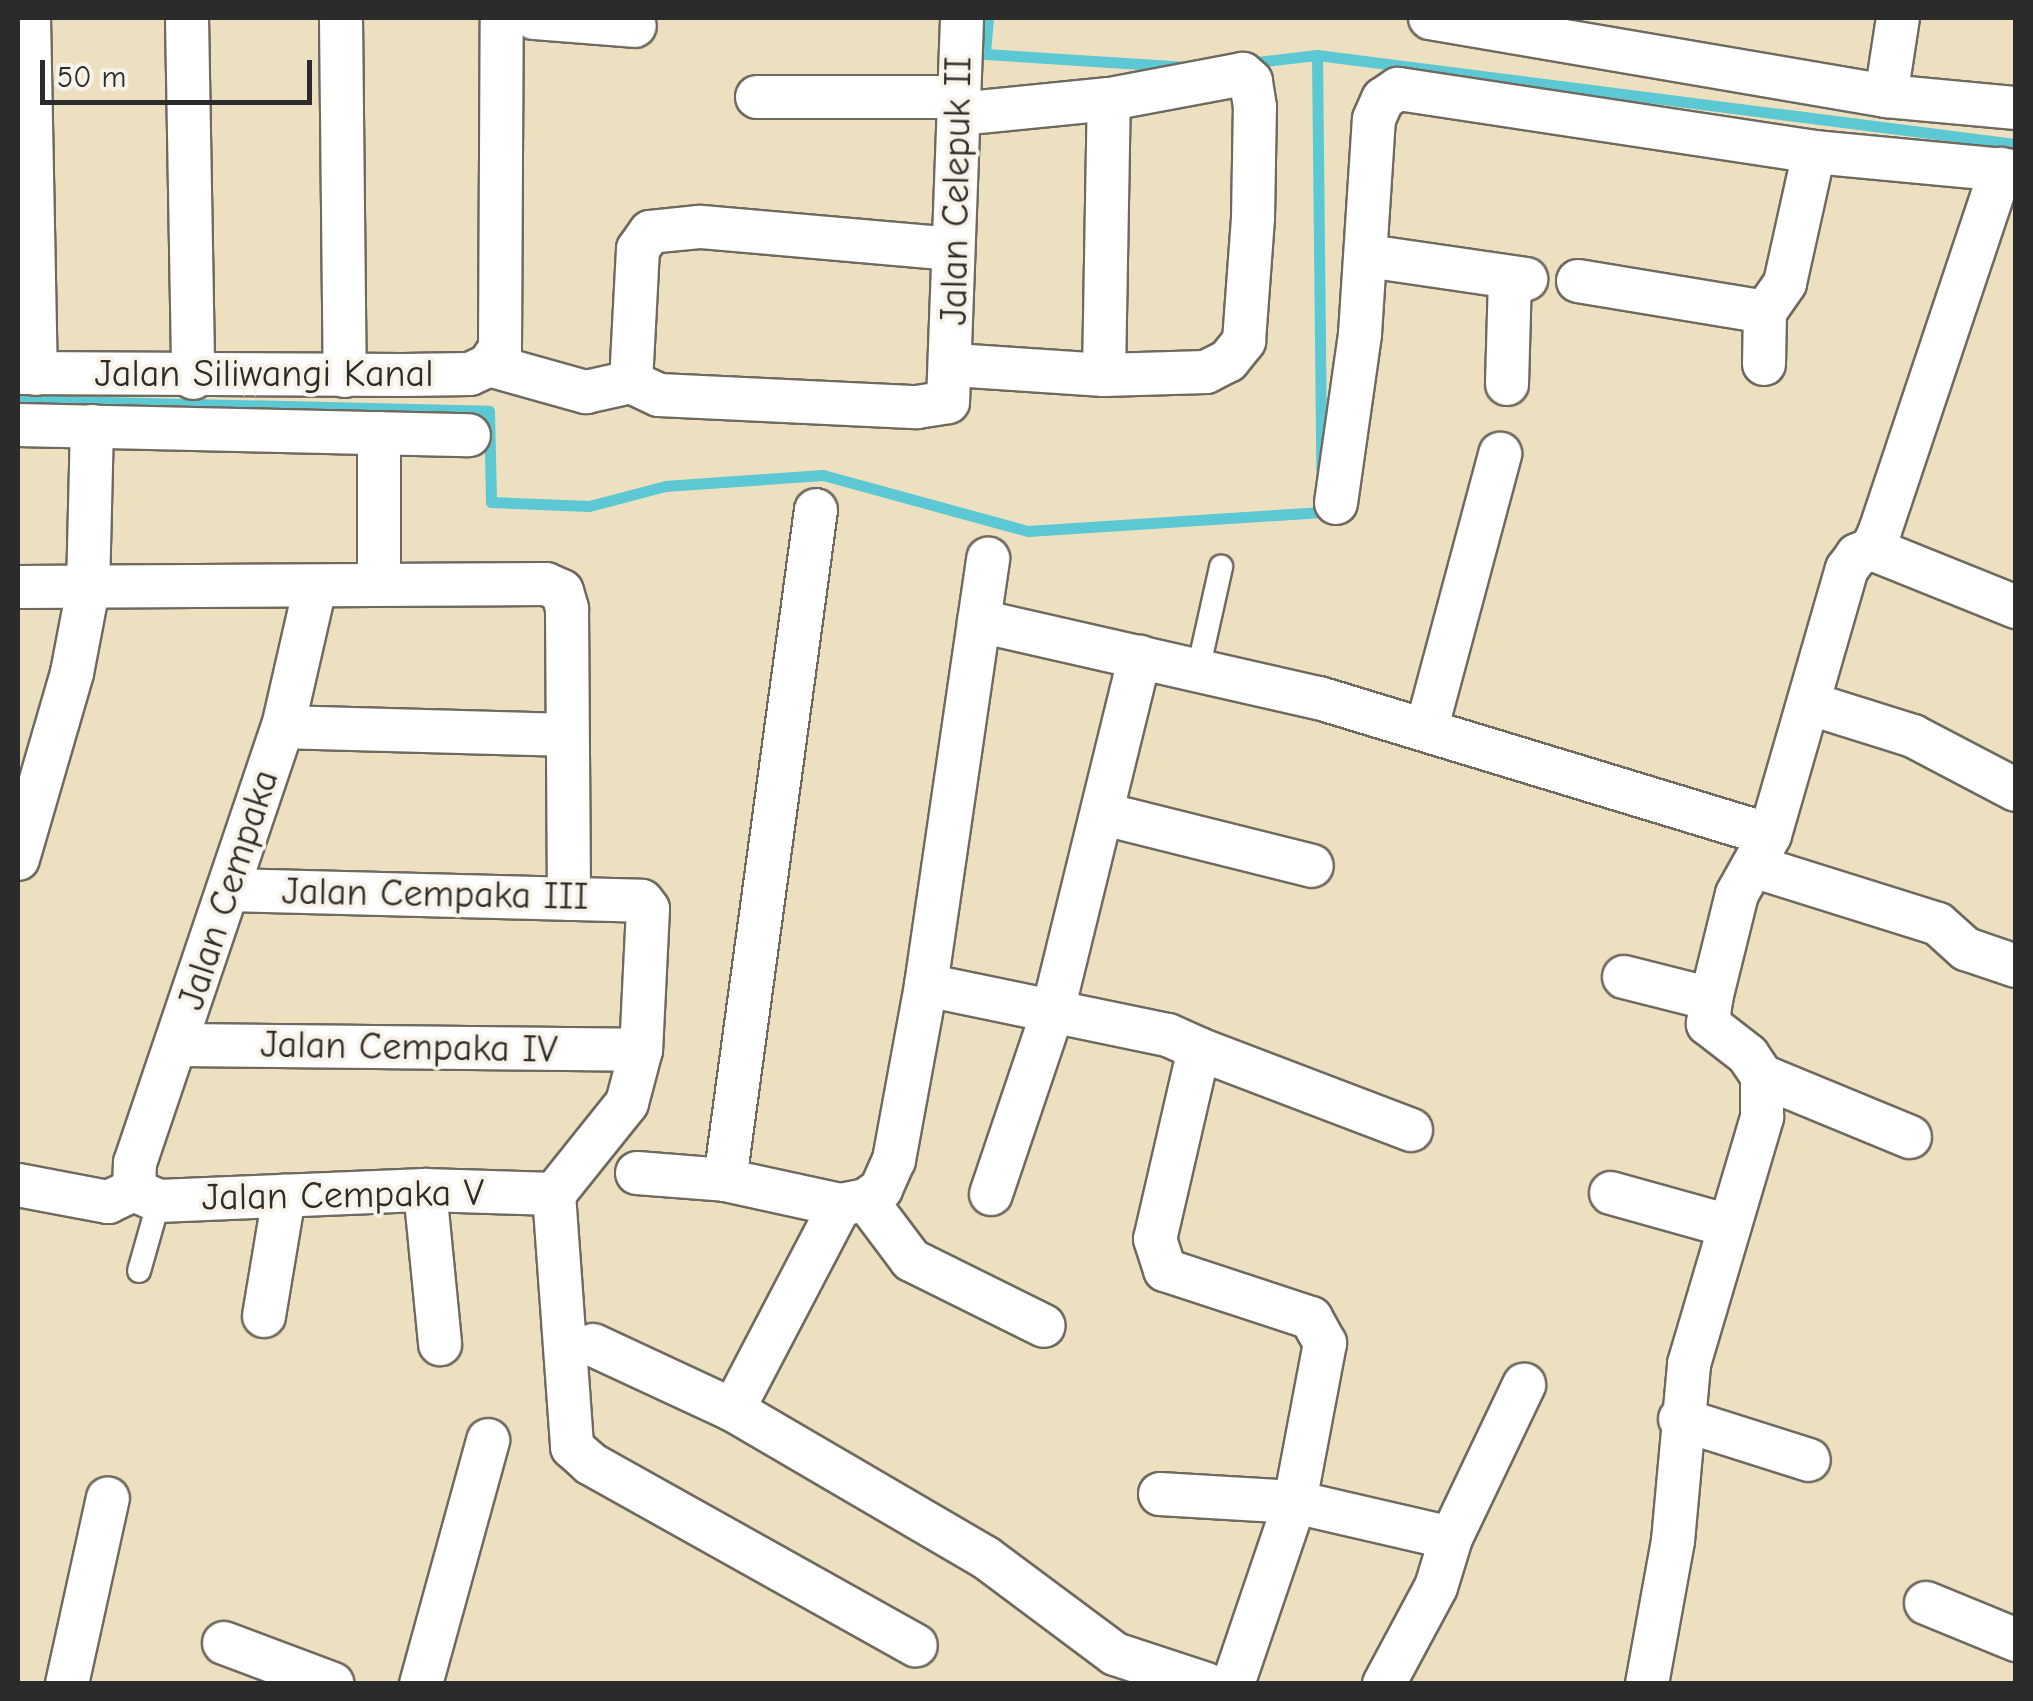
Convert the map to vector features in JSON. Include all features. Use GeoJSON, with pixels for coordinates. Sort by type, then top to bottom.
{"type":"FeatureCollection","features":[{"type":"Feature","properties":{"kind":"street"},"geometry":{"type":"LineString","coordinates":[[27,374],[29,18]]}},
{"type":"Feature","properties":{"kind":"street"},"geometry":{"type":"LineString","coordinates":[[187,18],[193,378]]}},
{"type":"Feature","properties":{"kind":"street"},"geometry":{"type":"LineString","coordinates":[[341,18],[345,376]]}},
{"type":"Feature","properties":{"kind":"street"},"geometry":{"type":"LineString","coordinates":[[502,18],[494,356],[586,392],[631,382],[659,396],[917,407],[948,402],[954,366],[1104,375],[1206,372],[1228,361],[1244,342],[1254,218],[1251,80],[1226,74],[1109,99],[959,105],[757,97]]}},
{"type":"Feature","properties":{"kind":"street"},"geometry":{"type":"LineString","coordinates":[[534,18],[635,26]]}},
{"type":"Feature","properties":{"kind":"street","name":"Jalan Celepuk II"},"geometry":{"type":"LineString","coordinates":[[954,366],[953,249],[962,18]]}},
{"type":"Feature","properties":{"kind":"street"},"geometry":{"type":"LineString","coordinates":[[1430,18],[1886,96],[2016,108]]}},
{"type":"Feature","properties":{"kind":"street"},"geometry":{"type":"LineString","coordinates":[[1886,96],[1898,18]]}},
{"type":"Feature","properties":{"kind":"street"},"geometry":{"type":"LineString","coordinates":[[1336,503],[1368,256],[1374,119],[1382,98],[1398,89],[1814,152],[2008,170],[1872,549]]}},
{"type":"Feature","properties":{"kind":"street"},"geometry":{"type":"LineString","coordinates":[[1104,375],[1109,99]]}},
{"type":"Feature","properties":{"kind":"street"},"geometry":{"type":"LineString","coordinates":[[1764,364],[1765,312],[1785,283],[1814,152]]}},
{"type":"Feature","properties":{"kind":"street"},"geometry":{"type":"LineString","coordinates":[[631,382],[638,249],[650,232],[700,226],[953,249]]}},
{"type":"Feature","properties":{"kind":"street"},"geometry":{"type":"LineString","coordinates":[[1368,256],[1518,278],[1506,384]]}},
{"type":"Feature","properties":{"kind":"street"},"geometry":{"type":"LineString","coordinates":[[1578,281],[1765,312]]}},
{"type":"Feature","properties":{"kind":"street","name":"Jalan Siliwangi Kanal"},"geometry":{"type":"LineString","coordinates":[[27,374],[193,378],[470,374],[494,356]]}},
{"type":"Feature","properties":{"kind":"street"},"geometry":{"type":"LineString","coordinates":[[18,425],[470,434]]}},
{"type":"Feature","properties":{"kind":"street"},"geometry":{"type":"LineString","coordinates":[[18,859],[72,674],[88,589],[92,426]]}},
{"type":"Feature","properties":{"kind":"street"},"geometry":{"type":"LineString","coordinates":[[378,433],[379,584]]}},
{"type":"Feature","properties":{"kind":"street"},"geometry":{"type":"LineString","coordinates":[[1427,728],[1500,454]]}},
{"type":"Feature","properties":{"kind":"street"},"geometry":{"type":"LineString","coordinates":[[724,1180],[816,510]]}},
{"type":"Feature","properties":{"kind":"street"},"geometry":{"type":"LineString","coordinates":[[1646,1684],[1674,1541],[1680,1419],[1688,1364],[1762,1117],[1762,1076],[1748,1055],[1708,1024],[1711,999],[1737,894],[1762,850],[1811,704],[1847,570],[1857,555],[1872,549],[2016,607]]}},
{"type":"Feature","properties":{"kind":"street"},"geometry":{"type":"LineString","coordinates":[[733,1410],[853,1203],[881,1189],[894,1160],[926,985],[988,558]]}},
{"type":"Feature","properties":{"kind":"street"},"geometry":{"type":"LineString","coordinates":[[18,587],[546,584],[562,591],[568,610],[569,899]]}},
{"type":"Feature","properties":{"kind":"street","name":"Jalan Cempaka"},"geometry":{"type":"LineString","coordinates":[[147,1195],[135,1163],[283,728],[315,588]]}},
{"type":"Feature","properties":{"kind":"street"},"geometry":{"type":"LineString","coordinates":[[979,621],[1198,670],[1427,728],[1762,850],[1938,924],[1966,949],[2016,966]]}},
{"type":"Feature","properties":{"kind":"street"},"geometry":{"type":"LineString","coordinates":[[991,1194],[1052,1014],[1140,657]]}},
{"type":"Feature","properties":{"kind":"street"},"geometry":{"type":"LineString","coordinates":[[1811,704],[1912,736],[2016,790]]}},
{"type":"Feature","properties":{"kind":"street"},"geometry":{"type":"LineString","coordinates":[[283,728],[566,735]]}},
{"type":"Feature","properties":{"kind":"street"},"geometry":{"type":"LineString","coordinates":[[1104,814],[1312,866]]}},
{"type":"Feature","properties":{"kind":"street","name":"Jalan Cempaka III"},"geometry":{"type":"LineString","coordinates":[[228,890],[642,902],[648,910],[642,1050]]}},
{"type":"Feature","properties":{"kind":"street"},"geometry":{"type":"LineString","coordinates":[[1624,977],[1711,999]]}},
{"type":"Feature","properties":{"kind":"street"},"geometry":{"type":"LineString","coordinates":[[926,985],[1168,1036],[1410,1130]]}},
{"type":"Feature","properties":{"kind":"street","name":"Jalan Cempaka IV"},"geometry":{"type":"LineString","coordinates":[[177,1045],[642,1050]]}},
{"type":"Feature","properties":{"kind":"street"},"geometry":{"type":"LineString","coordinates":[[1199,1049],[1155,1239],[1165,1270],[1311,1318],[1325,1343],[1294,1502],[1233,1684]]}},
{"type":"Feature","properties":{"kind":"street"},"geometry":{"type":"LineString","coordinates":[[642,1050],[626,1103],[554,1194],[572,1446],[591,1464],[916,1646]]}},
{"type":"Feature","properties":{"kind":"street"},"geometry":{"type":"LineString","coordinates":[[1762,1076],[1910,1137]]}},
{"type":"Feature","properties":{"kind":"street"},"geometry":{"type":"LineString","coordinates":[[638,1173],[724,1180],[853,1203],[911,1260],[1044,1326]]}},
{"type":"Feature","properties":{"kind":"street","name":"Jalan Cempaka V"},"geometry":{"type":"LineString","coordinates":[[18,1186],[108,1202],[147,1195],[284,1196],[425,1190],[554,1194]]}},
{"type":"Feature","properties":{"kind":"street"},"geometry":{"type":"LineString","coordinates":[[425,1190],[440,1344]]}},
{"type":"Feature","properties":{"kind":"street"},"geometry":{"type":"LineString","coordinates":[[1611,1193],[1728,1226]]}},
{"type":"Feature","properties":{"kind":"street"},"geometry":{"type":"LineString","coordinates":[[264,1316],[284,1196]]}},
{"type":"Feature","properties":{"kind":"street"},"geometry":{"type":"LineString","coordinates":[[593,1344],[733,1410],[985,1557],[1115,1654],[1206,1684]]}},
{"type":"Feature","properties":{"kind":"street"},"geometry":{"type":"LineString","coordinates":[[1384,1684],[1436,1587],[1451,1538],[1524,1385]]}},
{"type":"Feature","properties":{"kind":"street"},"geometry":{"type":"LineString","coordinates":[[1680,1419],[1809,1460]]}},
{"type":"Feature","properties":{"kind":"street"},"geometry":{"type":"LineString","coordinates":[[421,1684],[488,1440]]}},
{"type":"Feature","properties":{"kind":"street"},"geometry":{"type":"LineString","coordinates":[[1160,1494],[1294,1502],[1451,1538]]}},
{"type":"Feature","properties":{"kind":"street"},"geometry":{"type":"LineString","coordinates":[[67,1684],[108,1498]]}},
{"type":"Feature","properties":{"kind":"street"},"geometry":{"type":"LineString","coordinates":[[1926,1604],[2016,1640]]}},
{"type":"Feature","properties":{"kind":"street"},"geometry":{"type":"LineString","coordinates":[[224,1643],[333,1684]]}},
{"type":"Feature","properties":{"kind":"lane"},"geometry":{"type":"LineString","coordinates":[[1198,670],[1221,567]]}},
{"type":"Feature","properties":{"kind":"lane"},"geometry":{"type":"LineString","coordinates":[[140,1270],[147,1195]]}},
{"type":"Feature","properties":{"kind":"waterway"},"geometry":{"type":"LineString","coordinates":[[988,18],[985,54],[1184,67]]}},
{"type":"Feature","properties":{"kind":"waterway"},"geometry":{"type":"LineString","coordinates":[[1317,55],[1321,471]]}},
{"type":"Feature","properties":{"kind":"waterway"},"geometry":{"type":"LineString","coordinates":[[1247,63],[1317,55],[2016,144]]}},
{"type":"Feature","properties":{"kind":"waterway"},"geometry":{"type":"LineString","coordinates":[[18,400],[489,411],[491,502],[589,506],[665,486],[823,475],[1028,531],[1322,512],[1321,504]]}}]}
